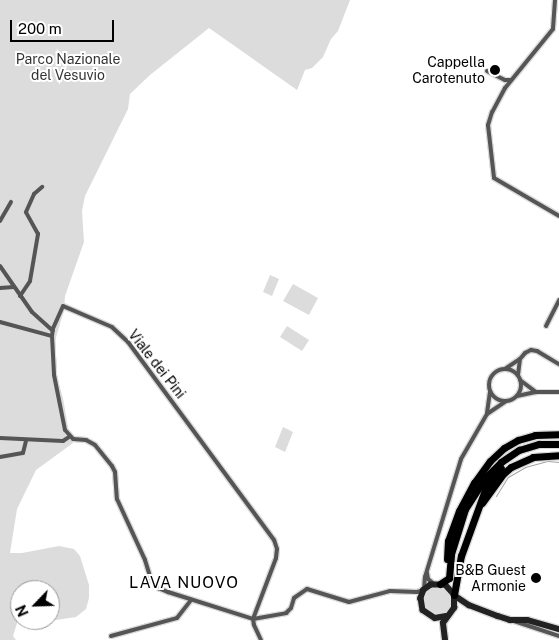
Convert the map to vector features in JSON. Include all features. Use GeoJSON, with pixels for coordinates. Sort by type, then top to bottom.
{"type":"FeatureCollection","features":[{"type":"Feature","properties":{"kind":"highway"},"geometry":{"type":"LineString","coordinates":[[449,569],[447,546],[453,526],[463,502],[484,467],[500,452],[518,440],[535,435],[559,434]]}},
{"type":"Feature","properties":{"kind":"highway"},"geometry":{"type":"LineString","coordinates":[[437,584],[448,578],[451,554],[462,518],[486,477],[501,462],[519,450],[538,444],[559,444]]}},
{"type":"Feature","properties":{"kind":"highway"},"geometry":{"type":"LineString","coordinates":[[454,595],[461,556],[489,481],[508,462],[535,450],[559,449]]}},
{"type":"Feature","properties":{"kind":"highway"},"geometry":{"type":"LineString","coordinates":[[482,503],[504,473],[511,467],[533,457],[559,455]]}},
{"type":"Feature","properties":{"kind":"main road"},"geometry":{"type":"LineString","coordinates":[[445,640],[442,628],[435,618],[426,612],[421,602],[424,590],[437,584],[448,587],[454,595],[469,605]]}},
{"type":"Feature","properties":{"kind":"main road"},"geometry":{"type":"LineString","coordinates":[[454,595],[454,608]]}},
{"type":"Feature","properties":{"kind":"main road"},"geometry":{"type":"LineString","coordinates":[[442,628],[446,616],[461,604],[513,620],[527,620],[559,629]]}},
{"type":"Feature","properties":{"kind":"main road"},"geometry":{"type":"LineString","coordinates":[[435,618],[446,616]]}},
{"type":"Feature","properties":{"kind":"street"},"geometry":{"type":"LineString","coordinates":[[555,0],[553,28],[511,80],[488,121],[494,178],[559,216]]}},
{"type":"Feature","properties":{"kind":"street"},"geometry":{"type":"LineString","coordinates":[[487,71],[505,80],[511,80]]}},
{"type":"Feature","properties":{"kind":"street"},"geometry":{"type":"LineString","coordinates":[[20,296],[30,282],[38,234],[26,212],[34,194],[42,187]]}},
{"type":"Feature","properties":{"kind":"street"},"geometry":{"type":"LineString","coordinates":[[0,221],[11,202]]}},
{"type":"Feature","properties":{"kind":"street"},"geometry":{"type":"LineString","coordinates":[[0,266],[32,312],[53,333]]}},
{"type":"Feature","properties":{"kind":"street"},"geometry":{"type":"LineString","coordinates":[[0,288],[14,287]]}},
{"type":"Feature","properties":{"kind":"street"},"geometry":{"type":"LineString","coordinates":[[546,326],[559,300]]}},
{"type":"Feature","properties":{"kind":"street","name":"Viale dei Pini"},"geometry":{"type":"LineString","coordinates":[[69,437],[65,430],[54,375],[53,333],[63,306],[112,328],[121,335],[274,540],[277,549],[276,558],[253,619]]}},
{"type":"Feature","properties":{"kind":"street"},"geometry":{"type":"LineString","coordinates":[[0,322],[53,333]]}},
{"type":"Feature","properties":{"kind":"street"},"geometry":{"type":"LineString","coordinates":[[0,438],[26,441],[63,441],[69,437],[92,442],[115,472],[117,499],[145,560],[151,580],[158,588],[253,619],[286,613],[294,598],[307,589],[349,602],[390,590],[414,592],[424,590],[426,573],[461,459],[487,414],[489,382],[493,374],[520,359],[527,351],[534,350],[559,364]]}},
{"type":"Feature","properties":{"kind":"street"},"geometry":{"type":"LineString","coordinates":[[517,396],[521,388],[519,378],[520,359]]}},
{"type":"Feature","properties":{"kind":"street"},"geometry":{"type":"LineString","coordinates":[[504,369],[512,371],[536,392]]}},
{"type":"Feature","properties":{"kind":"street"},"geometry":{"type":"LineString","coordinates":[[490,390],[494,397],[506,402]]}},
{"type":"Feature","properties":{"kind":"street"},"geometry":{"type":"LineString","coordinates":[[487,414],[517,396],[536,392],[559,392]]}},
{"type":"Feature","properties":{"kind":"street"},"geometry":{"type":"LineString","coordinates":[[0,457],[23,453],[26,441]]}},
{"type":"Feature","properties":{"kind":"street"},"geometry":{"type":"LineString","coordinates":[[426,573],[428,579],[437,584]]}},
{"type":"Feature","properties":{"kind":"street"},"geometry":{"type":"LineString","coordinates":[[414,592],[421,602]]}},
{"type":"Feature","properties":{"kind":"street"},"geometry":{"type":"LineString","coordinates":[[111,636],[174,620],[191,600]]}},
{"type":"Feature","properties":{"kind":"street"},"geometry":{"type":"LineString","coordinates":[[253,619],[261,640]]}},
{"type":"Feature","properties":{"kind":"street"},"geometry":{"type":"LineString","coordinates":[[513,620],[559,636]]}},
{"type":"Feature","properties":{"kind":"green space","name":"Parco Nazionale del Vesuvio"},"geometry":{"type":"Polygon","coordinates":[[[0,0],[350,0],[338,31],[331,39],[323,57],[312,68],[305,70],[297,90],[209,28],[150,75],[130,94],[128,109],[85,196],[82,211],[84,242],[65,296],[64,310],[55,341],[57,377],[69,433],[73,443],[36,470],[17,509],[10,553],[22,553],[59,546],[74,549],[80,556],[89,585],[89,598],[86,609],[76,617],[60,619],[60,580],[10,580],[10,630],[15,630],[13,636],[16,640],[0,640],[0,0]]]}},
{"type":"Feature","properties":{"kind":"green space"},"geometry":{"type":"Polygon","coordinates":[[[270,275],[279,279],[272,296],[263,292],[270,275]]]}},
{"type":"Feature","properties":{"kind":"green space"},"geometry":{"type":"Polygon","coordinates":[[[293,284],[318,298],[309,315],[283,301],[293,284]]]}},
{"type":"Feature","properties":{"kind":"green space"},"geometry":{"type":"Polygon","coordinates":[[[287,326],[309,340],[302,351],[280,337],[287,326]]]}},
{"type":"Feature","properties":{"kind":"green space"},"geometry":{"type":"Polygon","coordinates":[[[283,427],[293,432],[285,452],[275,447],[283,427]]]}},
{"type":"Feature","properties":{"kind":"green space"},"geometry":{"type":"Polygon","coordinates":[[[438,587],[448,591],[452,601],[448,611],[438,615],[428,611],[424,601],[428,591],[438,587]]]}},
{"type":"Feature","properties":{"kind":"waterway"},"geometry":{"type":"LineString","coordinates":[[496,496],[508,477],[525,467],[548,461],[559,462]]}},
{"type":"Feature","properties":{"kind":"place","name":"Cappella Carotenuto"},"geometry":{"type":"Point","coordinates":[495,70]}},
{"type":"Feature","properties":{"kind":"place","name":"B&B Guest Armonie"},"geometry":{"type":"Point","coordinates":[536,578]}},
{"type":"Feature","properties":{"kind":"district","name":"LAVA NUOVO"},"geometry":{"type":"Point","coordinates":[184,583]}}]}
